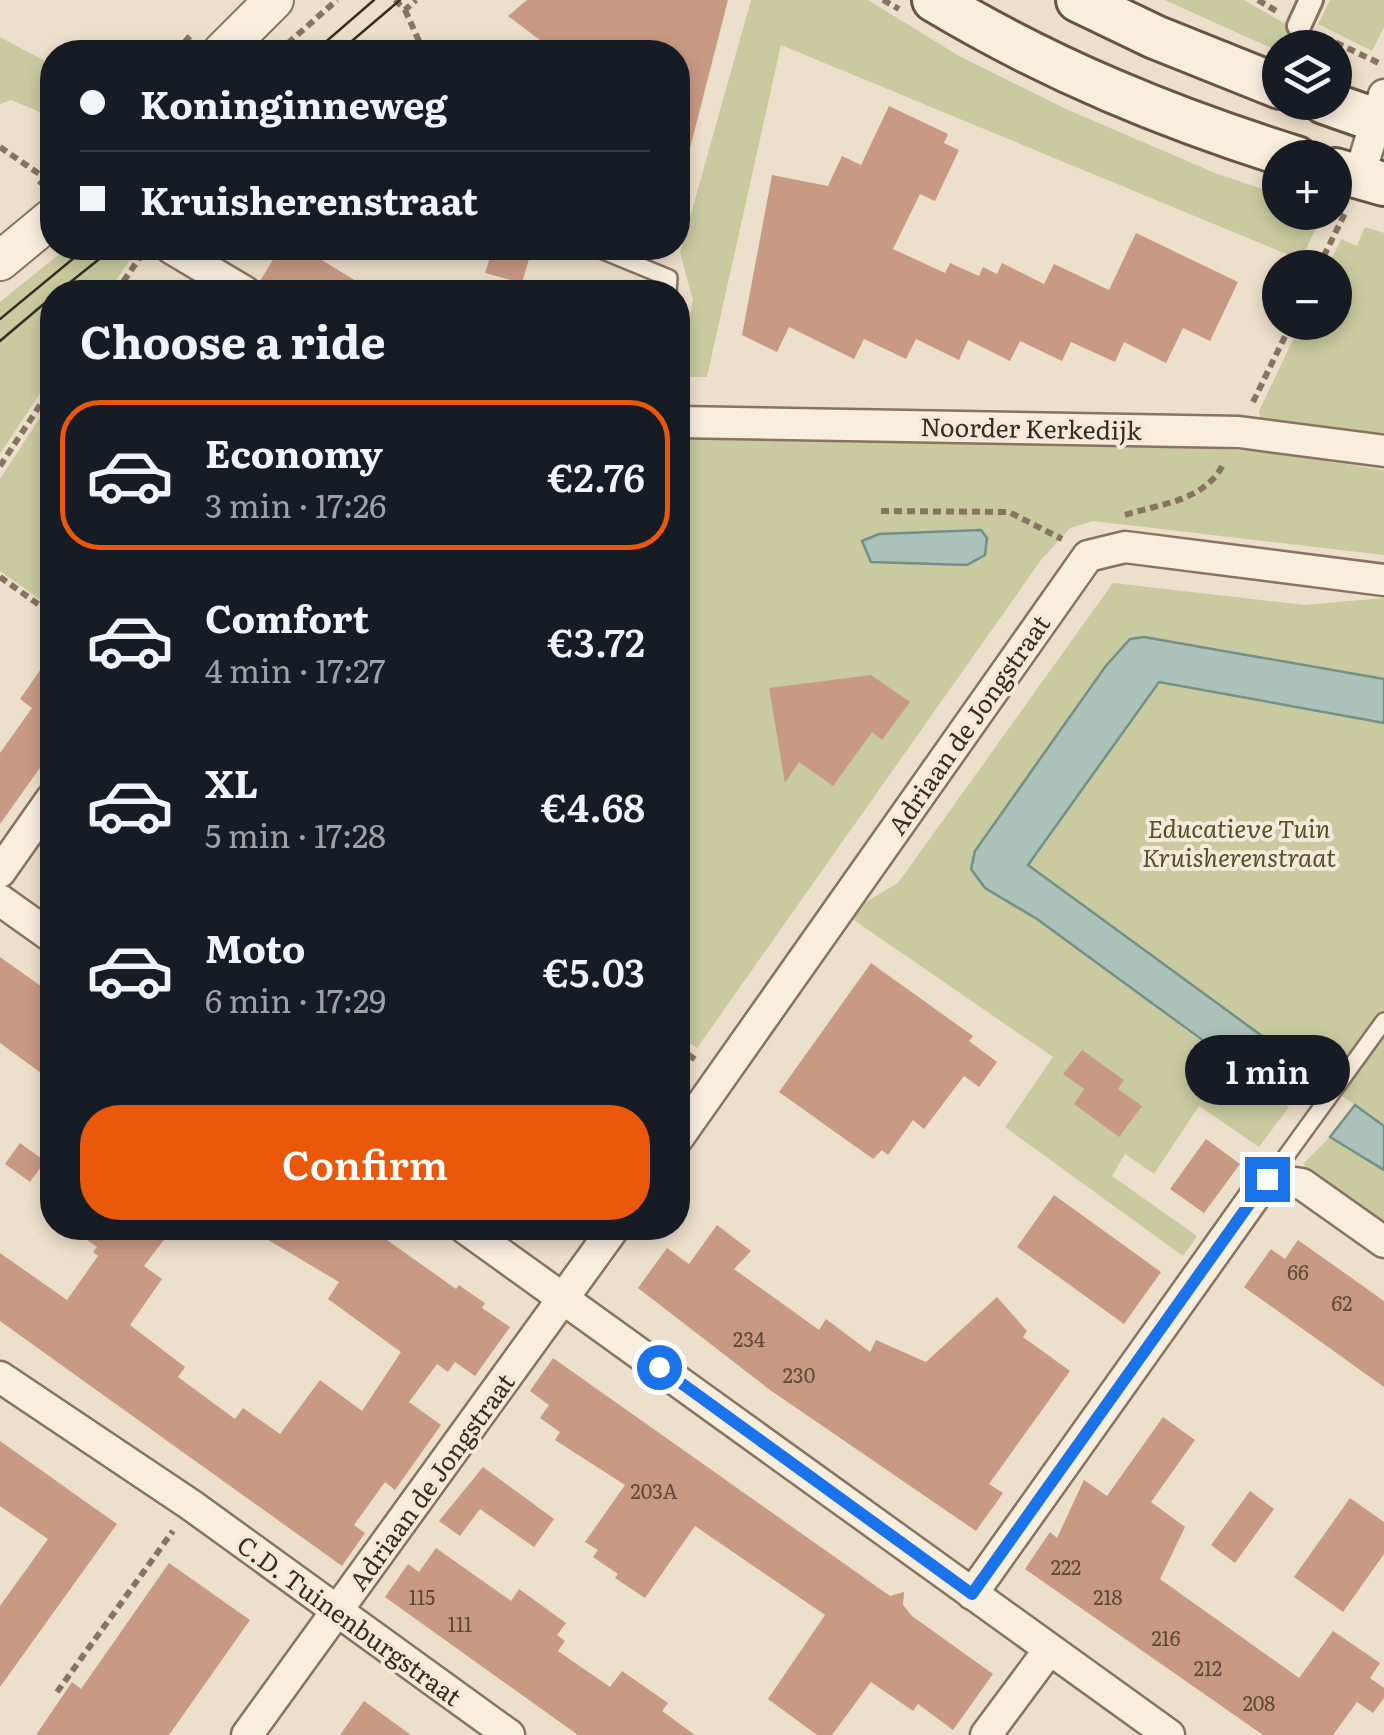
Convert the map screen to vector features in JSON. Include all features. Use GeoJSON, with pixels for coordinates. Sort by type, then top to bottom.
{"type":"FeatureCollection","features":[{"type":"Feature","properties":{"kind":"main road"},"geometry":{"type":"LineString","coordinates":[[934,0],[1003,41],[1106,92],[1262,146]]}},
{"type":"Feature","properties":{"kind":"main road"},"geometry":{"type":"LineString","coordinates":[[1078,0],[1155,37],[1262,79]]}},
{"type":"Feature","properties":{"kind":"main road"},"geometry":{"type":"LineString","coordinates":[[1352,107],[1381,113]]}},
{"type":"Feature","properties":{"kind":"street"},"geometry":{"type":"LineString","coordinates":[[234,40],[274,0]]}},
{"type":"Feature","properties":{"kind":"street"},"geometry":{"type":"LineString","coordinates":[[1307,29],[1312,0]]}},
{"type":"Feature","properties":{"kind":"street"},"geometry":{"type":"LineString","coordinates":[[1359,177],[1381,113]]}},
{"type":"Feature","properties":{"kind":"street"},"geometry":{"type":"LineString","coordinates":[[0,261],[40,228]]}},
{"type":"Feature","properties":{"kind":"street"},"geometry":{"type":"LineString","coordinates":[[191,260],[224,280]]}},
{"type":"Feature","properties":{"kind":"street","name":"Noorder Kerkedijk"},"geometry":{"type":"LineString","coordinates":[[690,422],[1239,432],[1384,451]]}},
{"type":"Feature","properties":{"kind":"street"},"geometry":{"type":"LineString","coordinates":[[1088,556],[1125,547],[1384,580]]}},
{"type":"Feature","properties":{"kind":"street","name":"Adriaan de Jongstraat"},"geometry":{"type":"LineString","coordinates":[[690,1121],[1088,556]]}},
{"type":"Feature","properties":{"kind":"street"},"geometry":{"type":"LineString","coordinates":[[0,872],[40,815]]}},
{"type":"Feature","properties":{"kind":"street"},"geometry":{"type":"LineString","coordinates":[[0,900],[40,928]]}},
{"type":"Feature","properties":{"kind":"street"},"geometry":{"type":"LineString","coordinates":[[972,1594],[1267,1179],[1302,1184],[1384,1242]]}},
{"type":"Feature","properties":{"kind":"street"},"geometry":{"type":"LineString","coordinates":[[482,1240],[1169,1735]]}},
{"type":"Feature","properties":{"kind":"street","name":"Adriaan de Jongstraat"},"geometry":{"type":"LineString","coordinates":[[248,1735],[605,1240]]}},
{"type":"Feature","properties":{"kind":"street","name":"C.D. Tuinenburgstraat"},"geometry":{"type":"LineString","coordinates":[[0,1376],[191,1505],[508,1735]]}},
{"type":"Feature","properties":{"kind":"street"},"geometry":{"type":"LineString","coordinates":[[986,1735],[1049,1650]]}},
{"type":"Feature","properties":{"kind":"lane"},"geometry":{"type":"LineString","coordinates":[[625,260],[669,280]]}},
{"type":"Feature","properties":{"kind":"lane"},"geometry":{"type":"LineString","coordinates":[[1280,1180],[1284,1159],[1384,1022]]}},
{"type":"Feature","properties":{"kind":"path"},"geometry":{"type":"LineString","coordinates":[[291,40],[336,0]]}},
{"type":"Feature","properties":{"kind":"path"},"geometry":{"type":"LineString","coordinates":[[395,0],[418,40]]}},
{"type":"Feature","properties":{"kind":"path"},"geometry":{"type":"LineString","coordinates":[[404,10],[416,0]]}},
{"type":"Feature","properties":{"kind":"path"},"geometry":{"type":"LineString","coordinates":[[1307,29],[1369,58]]}},
{"type":"Feature","properties":{"kind":"path"},"geometry":{"type":"LineString","coordinates":[[0,146],[40,175]]}},
{"type":"Feature","properties":{"kind":"path"},"geometry":{"type":"LineString","coordinates":[[1326,250],[1359,177]]}},
{"type":"Feature","properties":{"kind":"path"},"geometry":{"type":"LineString","coordinates":[[881,511],[1009,512],[1088,556],[1104,529],[1120,516],[1198,494],[1214,482],[1283,340]]}},
{"type":"Feature","properties":{"kind":"path"},"geometry":{"type":"LineString","coordinates":[[0,466],[40,406]]}},
{"type":"Feature","properties":{"kind":"path"},"geometry":{"type":"LineString","coordinates":[[0,577],[40,605]]}},
{"type":"Feature","properties":{"kind":"path"},"geometry":{"type":"LineString","coordinates":[[57,1692],[191,1505]]}},
{"type":"Feature","properties":{"kind":"green space"},"geometry":{"type":"Polygon","coordinates":[[[751,0],[868,0],[959,56],[1066,109],[1215,173],[1262,189],[1262,230],[1315,230],[1306,250],[1277,250],[781,45],[707,377],[690,377],[693,300],[682,260],[690,260],[690,217],[751,0]]]}},
{"type":"Feature","properties":{"kind":"green space"},"geometry":{"type":"Polygon","coordinates":[[[1165,0],[1244,0],[1296,30],[1262,30],[1262,44],[1165,0]]]}},
{"type":"Feature","properties":{"kind":"green space"},"geometry":{"type":"Polygon","coordinates":[[[1330,0],[1384,0],[1384,27],[1372,51],[1352,41],[1352,30],[1330,30],[1318,24],[1330,0]]]}},
{"type":"Feature","properties":{"kind":"green space"},"geometry":{"type":"Polygon","coordinates":[[[0,37],[40,59],[40,112],[11,100],[0,104],[0,37]]]}},
{"type":"Feature","properties":{"kind":"green space"},"geometry":{"type":"Polygon","coordinates":[[[1365,227],[1384,233],[1384,441],[1260,419],[1259,411],[1293,340],[1352,340],[1352,250],[1336,250],[1341,239],[1357,246],[1365,227]]]}},
{"type":"Feature","properties":{"kind":"green space"},"geometry":{"type":"Polygon","coordinates":[[[52,260],[130,260],[116,280],[40,280],[40,393],[0,454],[0,302],[52,260]]]}},
{"type":"Feature","properties":{"kind":"green space"},"geometry":{"type":"Polygon","coordinates":[[[40,417],[40,599],[0,571],[0,479],[40,417]]]}},
{"type":"Feature","properties":{"kind":"green space"},"geometry":{"type":"Polygon","coordinates":[[[690,433],[1153,445],[1268,452],[1384,470],[1384,555],[1093,521],[1070,528],[1041,560],[697,1048],[690,1043],[690,433]],[[980,530],[879,534],[908,562],[967,565],[987,538],[980,530]]]}},
{"type":"Feature","properties":{"kind":"green space"},"geometry":{"type":"Polygon","coordinates":[[[1113,583],[1305,605],[1384,598],[1384,679],[1144,637],[1040,760],[975,851],[985,888],[1037,919],[1289,1107],[1259,1147],[1199,1106],[1154,1174],[1125,1154],[1112,1176],[1197,1236],[1183,1256],[1005,1127],[1053,1057],[845,914],[898,883],[1113,583]]]}},
{"type":"Feature","properties":{"kind":"green space","name":"Educatieve Tuin Kruisherenstraat"},"geometry":{"type":"Polygon","coordinates":[[[1159,682],[1384,723],[1384,1126],[1030,871],[1030,859],[1159,682]]]}},
{"type":"Feature","properties":{"kind":"green space"},"geometry":{"type":"Polygon","coordinates":[[[1330,1137],[1384,1170],[1384,1223],[1303,1164],[1330,1137]]]}},
{"type":"Feature","properties":{"kind":"water"},"geometry":{"type":"Polygon","coordinates":[[[981,530],[987,538],[985,555],[967,565],[871,562],[862,541],[879,534],[981,530]]]}},
{"type":"Feature","properties":{"kind":"water"},"geometry":{"type":"Polygon","coordinates":[[[1144,637],[1384,679],[1384,723],[1159,682],[1028,865],[1310,1071],[1283,1099],[1037,919],[985,888],[971,869],[975,851],[1105,667],[1130,639],[1144,637]]]}},
{"type":"Feature","properties":{"kind":"water"},"geometry":{"type":"Polygon","coordinates":[[[1355,1105],[1384,1126],[1384,1170],[1330,1137],[1355,1105]]]}},
{"type":"Feature","properties":{"kind":"building"},"geometry":{"type":"Polygon","coordinates":[[[527,0],[728,0],[690,148],[690,40],[540,40],[508,16],[527,0]]]}},
{"type":"Feature","properties":{"kind":"building"},"geometry":{"type":"Polygon","coordinates":[[[889,106],[948,134],[944,143],[959,150],[935,201],[920,194],[893,249],[945,273],[950,263],[979,276],[983,267],[997,274],[1002,263],[1044,284],[1054,264],[1109,290],[1136,233],[1238,282],[1210,341],[1183,328],[1166,363],[1124,342],[1115,362],[1071,342],[1062,361],[1020,341],[1010,361],[968,340],[959,360],[916,339],[906,359],[864,339],[854,359],[789,327],[777,352],[742,335],[772,175],[828,186],[842,156],[861,165],[889,106]]]}},
{"type":"Feature","properties":{"kind":"building"},"geometry":{"type":"Polygon","coordinates":[[[273,260],[322,260],[354,280],[261,280],[273,260]]]}},
{"type":"Feature","properties":{"kind":"building"},"geometry":{"type":"Polygon","coordinates":[[[489,260],[529,260],[523,280],[485,273],[489,260]]]}},
{"type":"Feature","properties":{"kind":"building"},"geometry":{"type":"Polygon","coordinates":[[[40,670],[40,768],[0,824],[0,753],[32,708],[20,699],[40,670]]]}},
{"type":"Feature","properties":{"kind":"building"},"geometry":{"type":"Polygon","coordinates":[[[871,675],[910,702],[882,740],[872,732],[833,786],[799,762],[785,783],[769,688],[871,675]]]}},
{"type":"Feature","properties":{"kind":"building"},"geometry":{"type":"Polygon","coordinates":[[[0,957],[40,985],[40,1072],[0,1043],[0,957]]]}},
{"type":"Feature","properties":{"kind":"building"},"geometry":{"type":"Polygon","coordinates":[[[871,963],[973,1036],[969,1041],[997,1062],[979,1087],[964,1076],[924,1129],[913,1120],[888,1155],[882,1150],[873,1159],[779,1092],[871,963]]]}},
{"type":"Feature","properties":{"kind":"building"},"geometry":{"type":"Polygon","coordinates":[[[1082,1050],[1124,1080],[1118,1089],[1142,1106],[1119,1137],[1074,1104],[1084,1089],[1063,1074],[1082,1050]]]}},
{"type":"Feature","properties":{"kind":"building"},"geometry":{"type":"Polygon","coordinates":[[[1206,1139],[1240,1164],[1204,1213],[1170,1189],[1206,1139]]]}},
{"type":"Feature","properties":{"kind":"building"},"geometry":{"type":"Polygon","coordinates":[[[20,1143],[40,1157],[40,1168],[30,1182],[5,1164],[20,1143]]]}},
{"type":"Feature","properties":{"kind":"building"},"geometry":{"type":"Polygon","coordinates":[[[1054,1195],[1161,1272],[1124,1324],[1017,1247],[1054,1195]]]}},
{"type":"Feature","properties":{"kind":"building"},"geometry":{"type":"Polygon","coordinates":[[[717,1225],[751,1251],[734,1269],[819,1330],[826,1319],[870,1352],[876,1340],[926,1362],[997,1297],[1027,1331],[1023,1337],[1070,1371],[989,1484],[1003,1493],[976,1531],[770,1390],[638,1288],[667,1248],[689,1264],[717,1225]]]}},
{"type":"Feature","properties":{"kind":"building"},"geometry":{"type":"Polygon","coordinates":[[[87,1240],[164,1240],[144,1266],[162,1279],[130,1325],[185,1367],[178,1377],[235,1419],[243,1408],[280,1434],[320,1380],[362,1411],[401,1352],[328,1299],[339,1282],[268,1240],[387,1240],[456,1289],[459,1285],[485,1303],[482,1308],[510,1327],[475,1376],[455,1362],[448,1372],[437,1364],[409,1402],[441,1425],[395,1490],[385,1482],[354,1525],[365,1533],[342,1566],[0,1321],[0,1253],[67,1300],[98,1256],[93,1252],[97,1247],[87,1240]]]}},
{"type":"Feature","properties":{"kind":"building"},"geometry":{"type":"Polygon","coordinates":[[[1298,1240],[1384,1301],[1384,1387],[1244,1287],[1271,1249],[1285,1259],[1298,1240]]]}},
{"type":"Feature","properties":{"kind":"building"},"geometry":{"type":"Polygon","coordinates":[[[553,1358],[890,1596],[904,1592],[903,1605],[912,1616],[993,1674],[953,1730],[918,1704],[913,1711],[871,1682],[832,1735],[817,1735],[768,1699],[825,1615],[695,1526],[645,1598],[615,1578],[618,1574],[593,1557],[598,1550],[585,1542],[625,1485],[555,1440],[560,1432],[540,1418],[549,1405],[530,1391],[553,1358]]]}},
{"type":"Feature","properties":{"kind":"building"},"geometry":{"type":"Polygon","coordinates":[[[1163,1417],[1195,1440],[1151,1502],[1185,1527],[1160,1579],[1299,1678],[1333,1631],[1380,1663],[1370,1678],[1384,1688],[1384,1698],[1373,1713],[1357,1702],[1333,1735],[1263,1735],[1025,1569],[1050,1532],[1057,1538],[1084,1480],[1107,1496],[1163,1417]]]}},
{"type":"Feature","properties":{"kind":"building"},"geometry":{"type":"Polygon","coordinates":[[[0,1441],[117,1524],[0,1687],[0,1606],[48,1539],[0,1506],[0,1441]]]}},
{"type":"Feature","properties":{"kind":"building"},"geometry":{"type":"Polygon","coordinates":[[[483,1467],[554,1519],[534,1547],[480,1509],[460,1536],[439,1521],[483,1467]]]}},
{"type":"Feature","properties":{"kind":"building"},"geometry":{"type":"Polygon","coordinates":[[[1250,1491],[1274,1509],[1235,1563],[1211,1545],[1250,1491]]]}},
{"type":"Feature","properties":{"kind":"building"},"geometry":{"type":"Polygon","coordinates":[[[1350,1498],[1384,1522],[1384,1554],[1343,1612],[1294,1577],[1350,1498]]]}},
{"type":"Feature","properties":{"kind":"building"},"geometry":{"type":"Polygon","coordinates":[[[436,1548],[511,1601],[519,1589],[566,1623],[557,1635],[565,1641],[558,1651],[610,1687],[622,1671],[668,1703],[662,1711],[695,1735],[578,1735],[385,1597],[408,1564],[419,1572],[436,1548]]]}},
{"type":"Feature","properties":{"kind":"building"},"geometry":{"type":"Polygon","coordinates":[[[169,1563],[250,1620],[169,1735],[36,1735],[72,1682],[81,1689],[169,1563]]]}},
{"type":"Feature","properties":{"kind":"building"},"geometry":{"type":"Polygon","coordinates":[[[364,1701],[411,1735],[340,1735],[364,1701]]]}},
{"type":"Feature","properties":{"kind":"tram line"},"geometry":{"type":"LineString","coordinates":[[328,40],[374,0]]}},
{"type":"Feature","properties":{"kind":"tram line"},"geometry":{"type":"LineString","coordinates":[[353,40],[400,0]]}},
{"type":"Feature","properties":{"kind":"tram line"},"geometry":{"type":"LineString","coordinates":[[47,280],[71,260]]}},
{"type":"Feature","properties":{"kind":"tram line"},"geometry":{"type":"LineString","coordinates":[[73,280],[98,260]]}},
{"type":"Feature","properties":{"kind":"tram line"},"geometry":{"type":"LineString","coordinates":[[0,319],[40,286]]}},
{"type":"Feature","properties":{"kind":"tram line"},"geometry":{"type":"LineString","coordinates":[[0,341],[40,307]]}},
{"type":"Feature","properties":{"kind":"route"},"geometry":{"type":"LineString","coordinates":[[659,1367],[972,1594],[1267,1179]]}}]}
